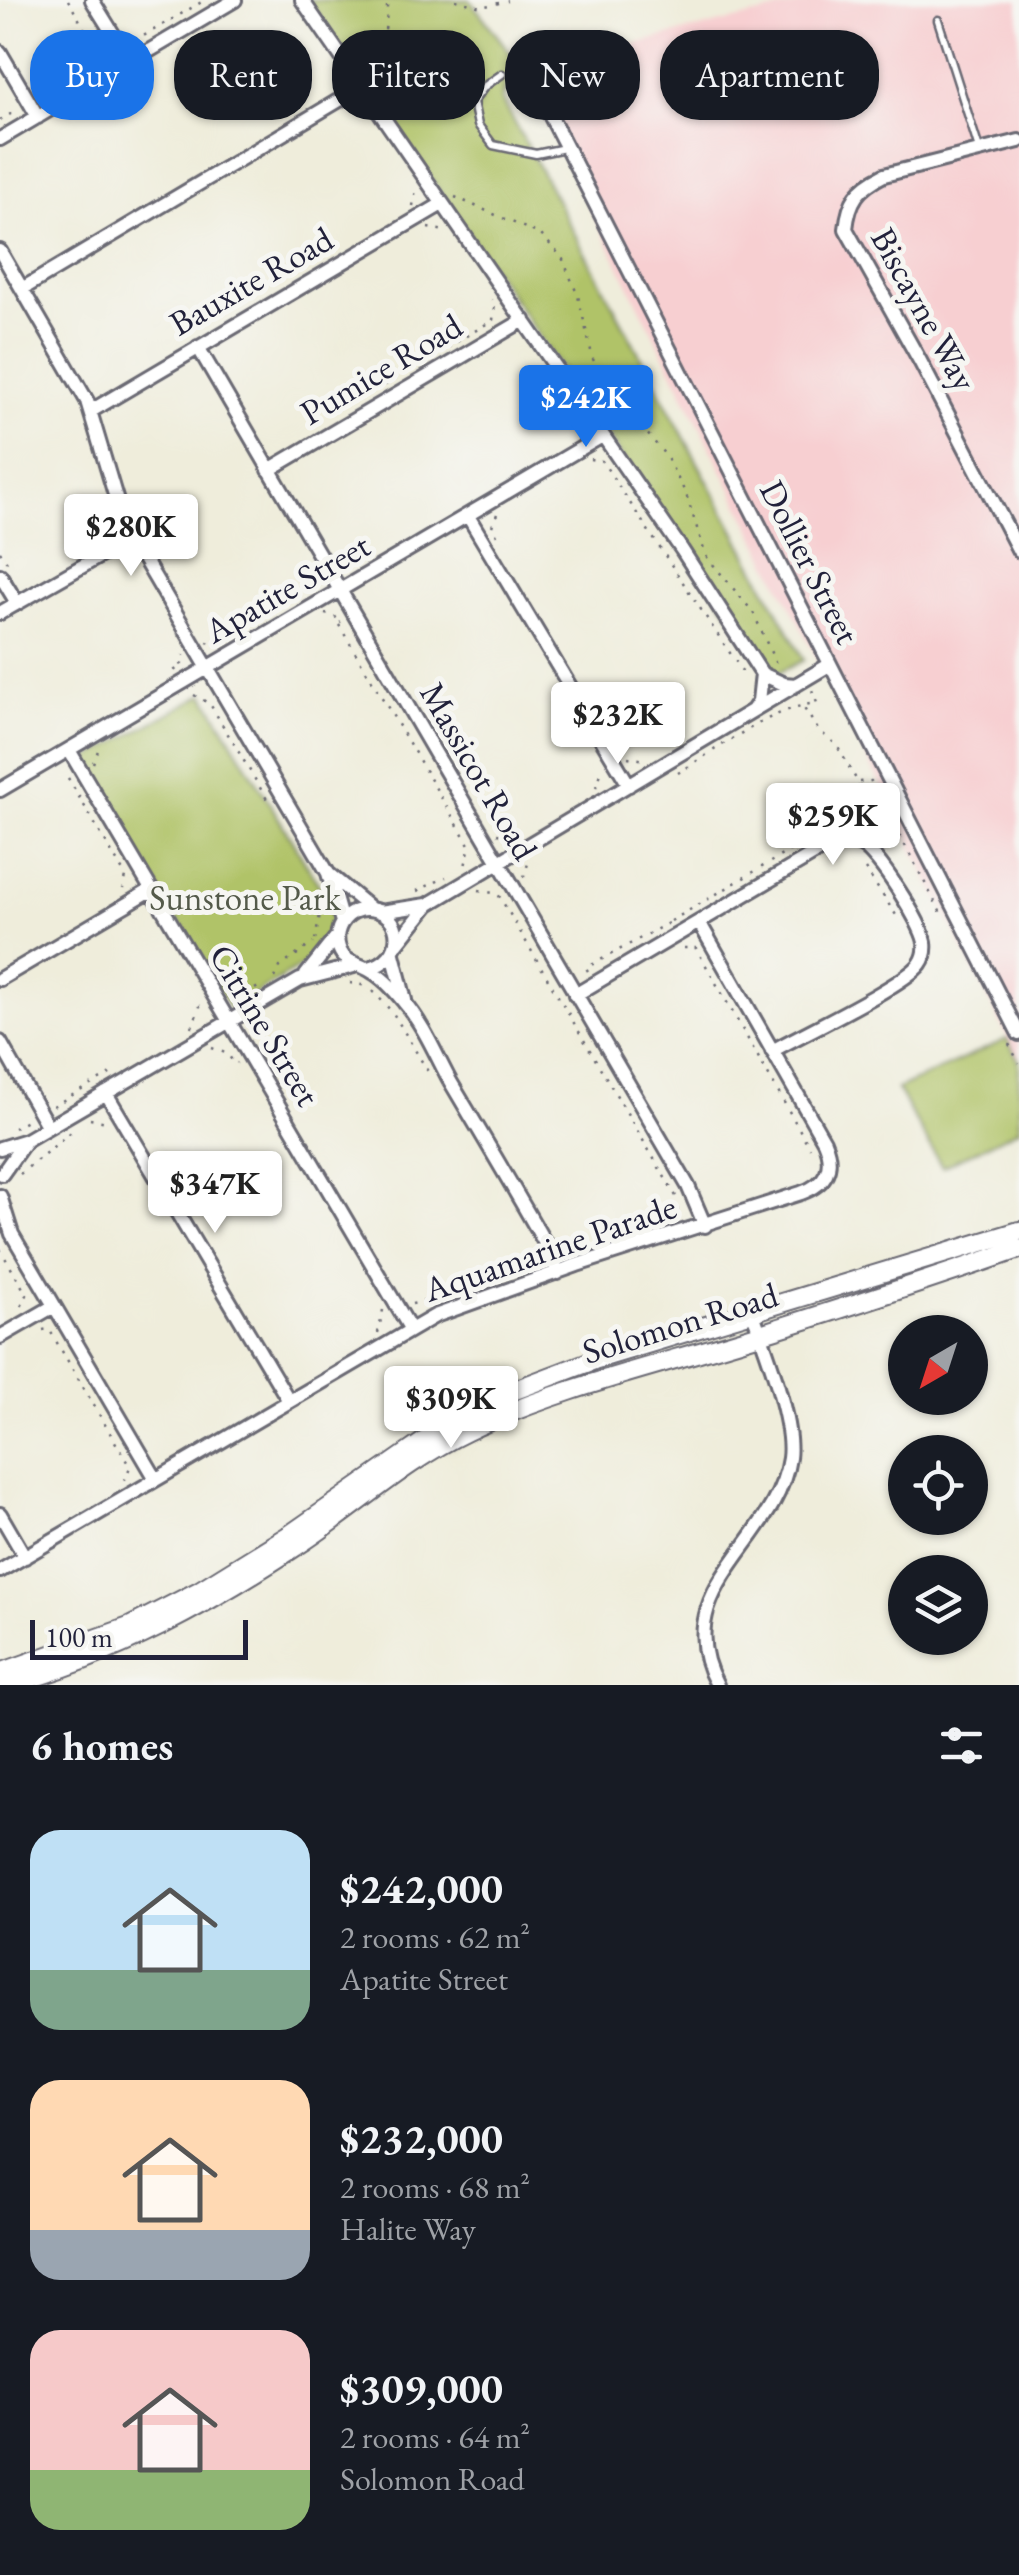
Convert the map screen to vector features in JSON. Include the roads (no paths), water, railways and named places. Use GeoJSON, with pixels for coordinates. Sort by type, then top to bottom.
{"type":"FeatureCollection","features":[{"type":"Feature","properties":{"kind":"main road","name":"Solomon Road"},"geometry":{"type":"LineString","coordinates":[[927,1261],[955,1244],[1019,1222]]}},
{"type":"Feature","properties":{"kind":"main road","name":"Solomon Road"},"geometry":{"type":"LineString","coordinates":[[0,1673],[129,1627],[200,1592],[445,1427],[507,1393],[594,1360],[1019,1230]]}},
{"type":"Feature","properties":{"kind":"main road","name":"Solomon Road"},"geometry":{"type":"LineString","coordinates":[[6,1685],[136,1639],[186,1614],[305,1541],[402,1470],[462,1434],[542,1398],[760,1334],[1019,1250]]}},
{"type":"Feature","properties":{"kind":"street"},"geometry":{"type":"LineString","coordinates":[[92,0],[111,30]]}},
{"type":"Feature","properties":{"kind":"street"},"geometry":{"type":"LineString","coordinates":[[154,49],[235,0]]}},
{"type":"Feature","properties":{"kind":"street"},"geometry":{"type":"LineString","coordinates":[[302,0],[332,42]]}},
{"type":"Feature","properties":{"kind":"street"},"geometry":{"type":"LineString","coordinates":[[0,52],[30,105]]}},
{"type":"Feature","properties":{"kind":"street"},"geometry":{"type":"LineString","coordinates":[[22,289],[332,105]]}},
{"type":"Feature","properties":{"kind":"street"},"geometry":{"type":"LineString","coordinates":[[0,138],[33,120]]}},
{"type":"Feature","properties":{"kind":"street"},"geometry":{"type":"LineString","coordinates":[[389,120],[448,200],[524,320],[722,608],[762,674],[784,684],[796,684]]}},
{"type":"Feature","properties":{"kind":"street","name":"Dollier Street"},"geometry":{"type":"LineString","coordinates":[[552,120],[1019,1034]]}},
{"type":"Feature","properties":{"kind":"street","name":"Biscayne Way"},"geometry":{"type":"LineString","coordinates":[[1019,140],[884,175],[864,185],[848,205],[846,229],[1019,552]]}},
{"type":"Feature","properties":{"kind":"street","name":"Bauxite Road"},"geometry":{"type":"LineString","coordinates":[[91,411],[448,200]]}},
{"type":"Feature","properties":{"kind":"street"},"geometry":{"type":"LineString","coordinates":[[0,251],[91,411],[116,502],[132,538],[328,873],[342,954],[405,1003]]}},
{"type":"Feature","properties":{"kind":"street","name":"Pumice Road"},"geometry":{"type":"LineString","coordinates":[[268,470],[524,320]]}},
{"type":"Feature","properties":{"kind":"street","name":"Massicot Road"},"geometry":{"type":"LineString","coordinates":[[198,347],[696,1204],[705,1226]]}},
{"type":"Feature","properties":{"kind":"street","name":"Apatite Street"},"geometry":{"type":"LineString","coordinates":[[0,790],[602,436]]}},
{"type":"Feature","properties":{"kind":"street"},"geometry":{"type":"LineString","coordinates":[[468,516],[629,785]]}},
{"type":"Feature","properties":{"kind":"street"},"geometry":{"type":"LineString","coordinates":[[0,614],[132,538]]}},
{"type":"Feature","properties":{"kind":"street"},"geometry":{"type":"LineString","coordinates":[[4,570],[16,604]]}},
{"type":"Feature","properties":{"kind":"street"},"geometry":{"type":"LineString","coordinates":[[300,980],[333,970],[386,962],[429,904],[829,665]]}},
{"type":"Feature","properties":{"kind":"street"},"geometry":{"type":"LineString","coordinates":[[747,714],[759,701],[762,674]]}},
{"type":"Feature","properties":{"kind":"street","name":"Citrine Street"},"geometry":{"type":"LineString","coordinates":[[69,750],[411,1330]]}},
{"type":"Feature","properties":{"kind":"street"},"geometry":{"type":"LineString","coordinates":[[575,995],[831,844],[844,840],[861,845],[875,857],[921,930],[925,953],[914,970],[772,1051]]}},
{"type":"Feature","properties":{"kind":"street"},"geometry":{"type":"LineString","coordinates":[[328,873],[394,925],[394,949],[405,1003],[542,1236],[558,1273]]}},
{"type":"Feature","properties":{"kind":"street"},"geometry":{"type":"LineString","coordinates":[[0,979],[151,890]]}},
{"type":"Feature","properties":{"kind":"street"},"geometry":{"type":"LineString","coordinates":[[0,1148],[26,1140],[300,980],[317,964],[354,912],[429,904]]}},
{"type":"Feature","properties":{"kind":"street","name":"Aquamarine Parade"},"geometry":{"type":"LineString","coordinates":[[0,1572],[435,1316],[815,1188],[828,1173],[829,1153],[824,1141],[698,922]]}},
{"type":"Feature","properties":{"kind":"street"},"geometry":{"type":"LineString","coordinates":[[0,1042],[48,1127]]}},
{"type":"Feature","properties":{"kind":"street"},"geometry":{"type":"LineString","coordinates":[[106,1093],[289,1401]]}},
{"type":"Feature","properties":{"kind":"street"},"geometry":{"type":"LineString","coordinates":[[26,1140],[6,1173],[0,1193],[12,1234],[156,1479]]}},
{"type":"Feature","properties":{"kind":"street"},"geometry":{"type":"LineString","coordinates":[[0,1226],[12,1234]]}},
{"type":"Feature","properties":{"kind":"street"},"geometry":{"type":"LineString","coordinates":[[0,1337],[54,1306]]}},
{"type":"Feature","properties":{"kind":"street"},"geometry":{"type":"LineString","coordinates":[[717,1685],[703,1649],[705,1613],[714,1592],[774,1498],[790,1454],[788,1424],[752,1311]]}},
{"type":"Feature","properties":{"kind":"street"},"geometry":{"type":"LineString","coordinates":[[0,1514],[25,1557]]}},
{"type":"Feature","properties":{"kind":"lane"},"geometry":{"type":"LineString","coordinates":[[938,20],[980,150]]}},
{"type":"Feature","properties":{"kind":"lane"},"geometry":{"type":"LineString","coordinates":[[502,74],[473,102],[478,125],[493,145],[536,154],[566,148]]}},
{"type":"Feature","properties":{"kind":"park label","name":"Sunstone Park"},"geometry":{"type":"Point","coordinates":[245,898]}}]}
